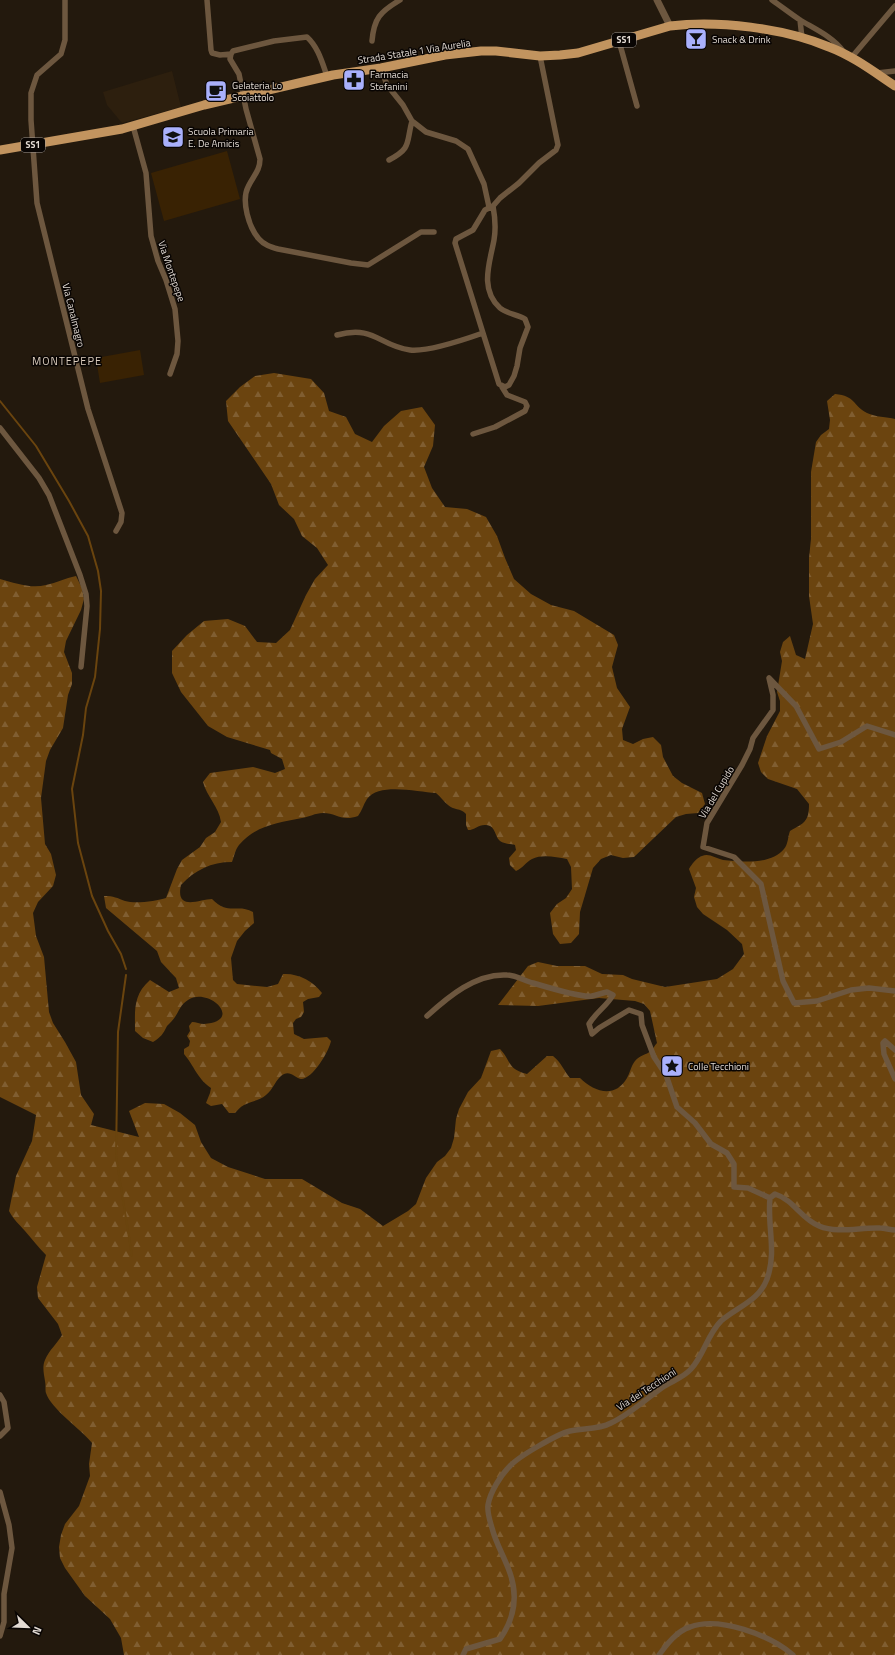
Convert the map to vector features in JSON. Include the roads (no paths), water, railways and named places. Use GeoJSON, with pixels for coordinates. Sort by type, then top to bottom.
{"type":"FeatureCollection","features":[{"type":"Feature","properties":{"kind":"main road","name":"Strada Statale 1 Via Aurelia"},"geometry":{"type":"LineString","coordinates":[[0,150],[133,126],[243,96],[327,76],[381,68],[445,55],[481,51],[496,51],[540,56],[560,56],[578,53],[619,42],[670,26],[709,24],[736,26],[802,38],[829,47],[848,56],[895,86]]}},
{"type":"Feature","properties":{"kind":"street","name":"Via Canalmagro"},"geometry":{"type":"LineString","coordinates":[[65,0],[65,40],[61,54],[37,75],[31,92],[30,120],[37,203],[88,409],[122,513],[121,522],[116,531]]}},
{"type":"Feature","properties":{"kind":"street"},"geometry":{"type":"LineString","coordinates":[[207,0],[212,53],[220,55],[231,54],[233,51],[274,41],[307,37],[314,45],[327,76]]}},
{"type":"Feature","properties":{"kind":"street"},"geometry":{"type":"LineString","coordinates":[[372,41],[373,28],[377,17],[400,0]]}},
{"type":"Feature","properties":{"kind":"street"},"geometry":{"type":"LineString","coordinates":[[657,0],[670,26]]}},
{"type":"Feature","properties":{"kind":"street"},"geometry":{"type":"LineString","coordinates":[[772,0],[800,20],[820,31],[836,43],[848,56],[895,6]]}},
{"type":"Feature","properties":{"kind":"street"},"geometry":{"type":"LineString","coordinates":[[800,20],[802,38]]}},
{"type":"Feature","properties":{"kind":"street"},"geometry":{"type":"LineString","coordinates":[[619,42],[636,106]]}},
{"type":"Feature","properties":{"kind":"street"},"geometry":{"type":"LineString","coordinates":[[231,54],[230,59],[239,74],[243,96],[260,159],[258,170],[246,193],[246,207],[248,218],[255,234],[264,243],[271,247],[284,250],[351,264],[368,265],[421,232],[434,232]]}},
{"type":"Feature","properties":{"kind":"street"},"geometry":{"type":"LineString","coordinates":[[473,434],[495,427],[525,411],[527,406],[525,402],[507,396],[497,381],[455,243],[456,239],[473,230],[477,226],[485,210],[491,207],[519,183],[539,163],[556,150],[558,145],[540,56]]}},
{"type":"Feature","properties":{"kind":"street"},"geometry":{"type":"LineString","coordinates":[[381,68],[387,85],[403,105],[412,121],[426,132],[456,141],[468,149],[484,184],[491,207],[495,232],[487,270],[487,278],[492,297],[498,306],[505,312],[525,319],[528,327],[520,348],[514,376],[509,384],[502,387]]}},
{"type":"Feature","properties":{"kind":"street"},"geometry":{"type":"LineString","coordinates":[[875,73],[895,72]]}},
{"type":"Feature","properties":{"kind":"street"},"geometry":{"type":"LineString","coordinates":[[389,160],[401,154],[405,149],[409,141],[412,121]]}},
{"type":"Feature","properties":{"kind":"street","name":"Via Montepepe"},"geometry":{"type":"LineString","coordinates":[[133,126],[146,173],[150,236],[176,309],[178,341],[177,354],[170,374]]}},
{"type":"Feature","properties":{"kind":"street"},"geometry":{"type":"LineString","coordinates":[[337,335],[353,332],[370,334],[401,348],[419,350],[432,348],[483,333]]}},
{"type":"Feature","properties":{"kind":"street"},"geometry":{"type":"LineString","coordinates":[[0,428],[39,478],[49,495],[80,575],[86,594],[87,606],[81,667]]}},
{"type":"Feature","properties":{"kind":"street","name":"Via del Cupido"},"geometry":{"type":"LineString","coordinates":[[895,735],[867,726],[842,742],[819,749],[796,706],[769,678],[773,695],[773,710],[753,738],[750,749],[742,765],[706,823],[703,847],[734,857],[761,884],[783,981],[794,1003],[817,1001],[851,990],[869,988],[895,991]]}},
{"type":"Feature","properties":{"kind":"street"},"geometry":{"type":"LineString","coordinates":[[427,1016],[450,997],[477,980],[502,975],[508,975],[584,996],[593,996],[607,992],[613,995],[611,1000],[595,1014],[589,1024],[592,1034],[599,1028],[629,1010],[641,1014],[642,1025],[654,1057],[666,1075],[677,1107],[695,1123],[711,1144],[727,1153],[734,1164],[734,1187],[748,1188],[770,1198],[775,1194],[785,1197],[804,1217],[817,1226],[829,1230],[880,1228],[895,1230]]}},
{"type":"Feature","properties":{"kind":"street"},"geometry":{"type":"LineString","coordinates":[[895,1050],[885,1041],[883,1043],[884,1054],[895,1079]]}},
{"type":"Feature","properties":{"kind":"street","name":"Via dei Tecchioni"},"geometry":{"type":"LineString","coordinates":[[463,1655],[466,1649],[500,1639],[508,1628],[513,1615],[514,1593],[511,1575],[494,1534],[488,1512],[488,1504],[497,1484],[510,1465],[556,1436],[570,1431],[596,1428],[610,1424],[642,1403],[664,1386],[690,1370],[696,1362],[710,1335],[721,1321],[758,1294],[766,1281],[769,1272],[772,1249],[770,1198]]}},
{"type":"Feature","properties":{"kind":"street"},"geometry":{"type":"LineString","coordinates":[[0,1395],[4,1402],[8,1428],[0,1436]]}},
{"type":"Feature","properties":{"kind":"street"},"geometry":{"type":"LineString","coordinates":[[0,1492],[9,1525],[12,1548],[4,1594],[4,1622],[0,1636]]}},
{"type":"Feature","properties":{"kind":"street"},"geometry":{"type":"LineString","coordinates":[[659,1655],[678,1634],[689,1627],[706,1623],[730,1626],[751,1633],[775,1643],[793,1655]]}},
{"type":"Feature","properties":{"kind":"waterway"},"geometry":{"type":"LineString","coordinates":[[0,401],[36,446],[69,501],[88,536],[98,571],[101,591],[100,629],[95,677],[86,708],[83,735],[72,789],[78,843],[92,896],[108,931],[121,954],[126,969]]}},
{"type":"Feature","properties":{"kind":"waterway"},"geometry":{"type":"LineString","coordinates":[[126,975],[118,1032],[116,1156],[132,1256]]}},
{"type":"Feature","properties":{"kind":"place","name":"Snack & Drink"},"geometry":{"type":"Point","coordinates":[696,39]}},
{"type":"Feature","properties":{"kind":"place","name":"Farmacia Stefanini"},"geometry":{"type":"Point","coordinates":[354,80]}},
{"type":"Feature","properties":{"kind":"place","name":"Gelateria Lo Scoiattolo"},"geometry":{"type":"Point","coordinates":[216,91]}},
{"type":"Feature","properties":{"kind":"place","name":"Scuola Primaria E. De Amicis"},"geometry":{"type":"Point","coordinates":[173,137]}},
{"type":"Feature","properties":{"kind":"place","name":"Colle Tecchioni"},"geometry":{"type":"Point","coordinates":[672,1066]}},
{"type":"Feature","properties":{"kind":"district","name":"MONTEPEPE"},"geometry":{"type":"Point","coordinates":[67,361]}}]}
